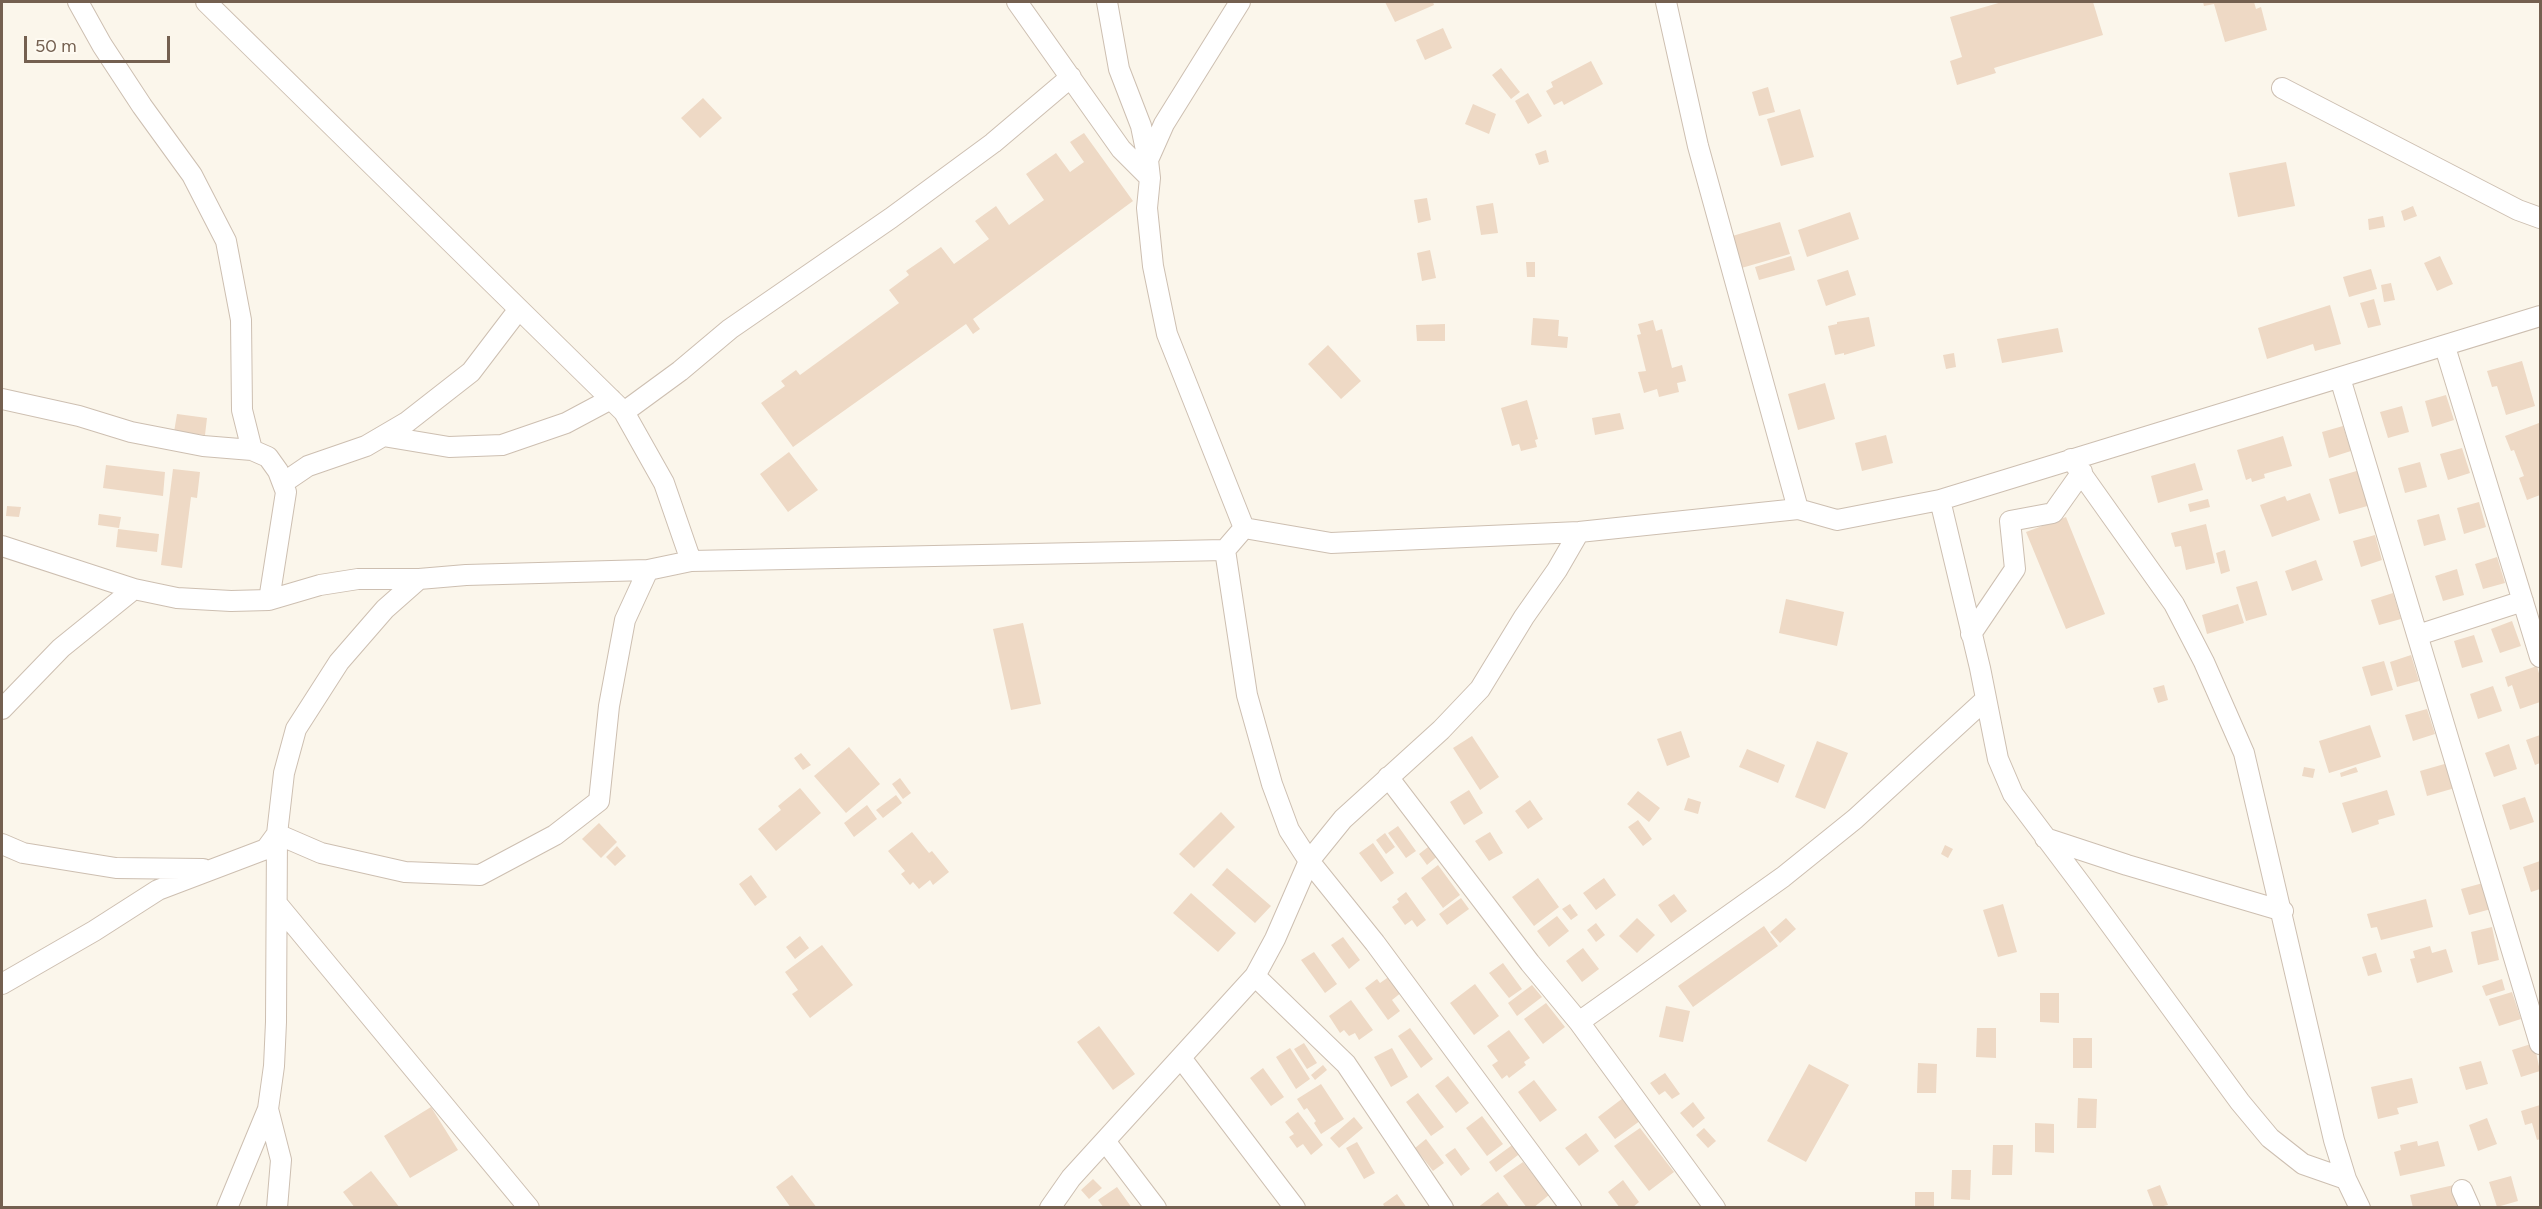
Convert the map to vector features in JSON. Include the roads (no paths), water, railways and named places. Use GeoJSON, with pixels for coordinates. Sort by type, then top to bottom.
{"type":"FeatureCollection","features":[{"type":"Feature","properties":{"kind":"street"},"geometry":{"type":"LineString","coordinates":[[78,2],[102,45],[192,175],[226,241],[241,320],[242,410],[252,450]]}},
{"type":"Feature","properties":{"kind":"street"},"geometry":{"type":"LineString","coordinates":[[206,2],[618,406],[664,483],[691,561]]}},
{"type":"Feature","properties":{"kind":"street"},"geometry":{"type":"LineString","coordinates":[[1017,2],[1121,149],[1149,169]]}},
{"type":"Feature","properties":{"kind":"street"},"geometry":{"type":"LineString","coordinates":[[1149,169],[1164,124],[1240,2]]}},
{"type":"Feature","properties":{"kind":"street"},"geometry":{"type":"LineString","coordinates":[[1666,2],[1698,146],[1798,509]]}},
{"type":"Feature","properties":{"kind":"street"},"geometry":{"type":"LineString","coordinates":[[1108,4],[1119,69],[1141,126],[1149,169],[1147,208],[1153,266],[1167,334],[1244,528]]}},
{"type":"Feature","properties":{"kind":"street"},"geometry":{"type":"LineString","coordinates":[[383,436],[448,447],[502,445],[618,406],[680,371],[730,328],[891,218],[993,143],[1071,77]]}},
{"type":"Feature","properties":{"kind":"street"},"geometry":{"type":"LineString","coordinates":[[2282,88],[2518,210],[2541,218]]}},
{"type":"Feature","properties":{"kind":"street"},"geometry":{"type":"LineString","coordinates":[[283,483],[308,466],[366,446],[407,422],[471,372],[519,309]]}},
{"type":"Feature","properties":{"kind":"street"},"geometry":{"type":"LineString","coordinates":[[1244,528],[1331,543],[1579,532],[1798,509],[1837,520],[1940,500],[2076,466],[2340,378],[2541,316]]}},
{"type":"Feature","properties":{"kind":"street"},"geometry":{"type":"LineString","coordinates":[[2445,346],[2541,657]]}},
{"type":"Feature","properties":{"kind":"street"},"geometry":{"type":"LineString","coordinates":[[2340,378],[2541,1044]]}},
{"type":"Feature","properties":{"kind":"street"},"geometry":{"type":"LineString","coordinates":[[2,399],[131,432],[203,446],[252,450],[268,457],[278,471],[286,492],[269,600]]}},
{"type":"Feature","properties":{"kind":"street"},"geometry":{"type":"LineString","coordinates":[[1971,634],[2015,569],[2010,521],[2053,513],[2076,466]]}},
{"type":"Feature","properties":{"kind":"street"},"geometry":{"type":"LineString","coordinates":[[2076,466],[2174,604],[2204,662],[2244,753],[2283,910],[2334,1140],[2346,1179],[2360,1208]]}},
{"type":"Feature","properties":{"kind":"street"},"geometry":{"type":"LineString","coordinates":[[1940,500],[1998,759],[2013,794],[2083,886],[2233,1093],[2270,1138],[2303,1164],[2346,1179]]}},
{"type":"Feature","properties":{"kind":"street"},"geometry":{"type":"LineString","coordinates":[[2,546],[134,589],[177,598],[231,601],[269,600],[320,585],[358,579],[419,579],[466,575],[648,570],[691,561],[1225,550],[1244,528]]}},
{"type":"Feature","properties":{"kind":"street"},"geometry":{"type":"LineString","coordinates":[[1050,1208],[1071,1178],[1256,976],[1309,861],[1343,819],[1441,730],[1480,689],[1579,532]]}},
{"type":"Feature","properties":{"kind":"street"},"geometry":{"type":"LineString","coordinates":[[1225,550],[1247,695],[1262,751],[1289,830],[1309,861],[1375,944],[1571,1208]]}},
{"type":"Feature","properties":{"kind":"street"},"geometry":{"type":"LineString","coordinates":[[277,834],[321,853],[405,872],[480,875],[555,835],[599,801],[609,706],[625,620],[648,570]]}},
{"type":"Feature","properties":{"kind":"street"},"geometry":{"type":"LineString","coordinates":[[227,1208],[268,1109],[274,1065],[278,905],[277,834],[284,773],[296,729],[339,662],[385,609],[419,579]]}},
{"type":"Feature","properties":{"kind":"street"},"geometry":{"type":"LineString","coordinates":[[2,709],[61,648],[134,589]]}},
{"type":"Feature","properties":{"kind":"street"},"geometry":{"type":"LineString","coordinates":[[2418,635],[2523,601]]}},
{"type":"Feature","properties":{"kind":"street"},"geometry":{"type":"LineString","coordinates":[[1578,1022],[1783,877],[1855,819],[1986,699]]}},
{"type":"Feature","properties":{"kind":"street"},"geometry":{"type":"LineString","coordinates":[[1388,777],[1578,1022],[1715,1208]]}},
{"type":"Feature","properties":{"kind":"street"},"geometry":{"type":"LineString","coordinates":[[2,984],[94,931],[158,890],[266,849],[277,834]]}},
{"type":"Feature","properties":{"kind":"street"},"geometry":{"type":"LineString","coordinates":[[2045,838],[2127,865],[2283,910]]}},
{"type":"Feature","properties":{"kind":"street"},"geometry":{"type":"LineString","coordinates":[[2,844],[23,853],[116,868],[212,870]]}},
{"type":"Feature","properties":{"kind":"street"},"geometry":{"type":"LineString","coordinates":[[278,905],[529,1208]]}},
{"type":"Feature","properties":{"kind":"street"},"geometry":{"type":"LineString","coordinates":[[1256,976],[1346,1064],[1443,1208]]}},
{"type":"Feature","properties":{"kind":"street"},"geometry":{"type":"LineString","coordinates":[[1181,1058],[1295,1208]]}},
{"type":"Feature","properties":{"kind":"street"},"geometry":{"type":"LineString","coordinates":[[268,1109],[281,1160],[277,1208]]}},
{"type":"Feature","properties":{"kind":"street"},"geometry":{"type":"LineString","coordinates":[[1105,1141],[1156,1208]]}},
{"type":"Feature","properties":{"kind":"street"},"geometry":{"type":"LineString","coordinates":[[2462,1190],[2470,1208]]}}]}
